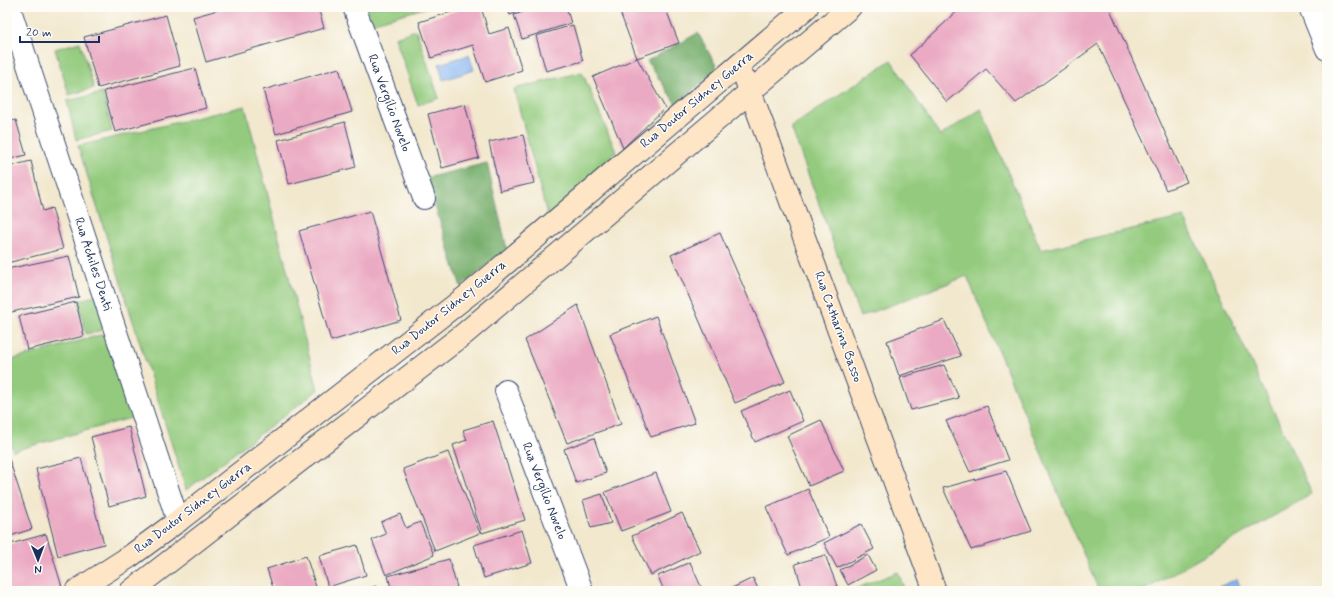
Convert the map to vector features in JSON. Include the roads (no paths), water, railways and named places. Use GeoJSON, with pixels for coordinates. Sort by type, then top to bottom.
{"type":"FeatureCollection","features":[{"type":"Feature","properties":{"kind":"main road","name":"Rua Doutor Sidney Guerra"},"geometry":{"type":"LineString","coordinates":[[76,591],[130,557],[178,521],[472,292],[807,7]]}},
{"type":"Feature","properties":{"kind":"main road"},"geometry":{"type":"LineString","coordinates":[[131,591],[464,334],[850,7]]}},
{"type":"Feature","properties":{"kind":"main road","name":"Rua Catharina Basso"},"geometry":{"type":"LineString","coordinates":[[740,64],[935,591]]}},
{"type":"Feature","properties":{"kind":"street","name":"Rua Achiles Denti"},"geometry":{"type":"LineString","coordinates":[[9,7],[178,521]]}},
{"type":"Feature","properties":{"kind":"street","name":"Rua Vergílio Novelo"},"geometry":{"type":"LineString","coordinates":[[354,7],[424,198]]}},
{"type":"Feature","properties":{"kind":"street"},"geometry":{"type":"LineString","coordinates":[[1310,7],[1327,49]]}},
{"type":"Feature","properties":{"kind":"street","name":"Rua Vergílio Novelo"},"geometry":{"type":"LineString","coordinates":[[506,391],[582,591]]}},
{"type":"Feature","properties":{"kind":"water"},"geometry":{"type":"Polygon","coordinates":[[[469,55],[474,70],[443,80],[439,64],[469,55]]]}},
{"type":"Feature","properties":{"kind":"water"},"geometry":{"type":"Polygon","coordinates":[[[1237,579],[1242,591],[1215,591],[1214,589],[1237,579]]]}}]}
